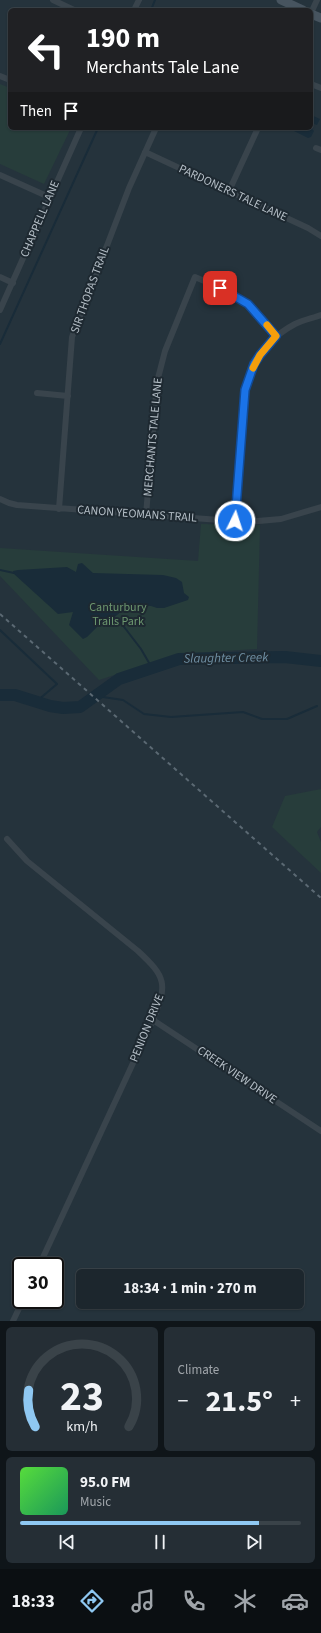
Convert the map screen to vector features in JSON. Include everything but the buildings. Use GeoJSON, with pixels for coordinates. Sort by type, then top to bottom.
{"type":"FeatureCollection","features":[{"type":"Feature","properties":{"kind":"main road"},"geometry":{"type":"LineString","coordinates":[[281,0],[299,8]]}},
{"type":"Feature","properties":{"kind":"street"},"geometry":{"type":"LineString","coordinates":[[53,0],[70,8]]}},
{"type":"Feature","properties":{"kind":"street"},"geometry":{"type":"LineString","coordinates":[[313,9],[317,0]]}},
{"type":"Feature","properties":{"kind":"street","name":"CHAPPELL LANE"},"geometry":{"type":"LineString","coordinates":[[0,310],[80,130]]}},
{"type":"Feature","properties":{"kind":"street","name":"SIR THOPAS TRAIL"},"geometry":{"type":"LineString","coordinates":[[59,509],[74,329],[129,188],[155,130]]}},
{"type":"Feature","properties":{"kind":"street"},"geometry":{"type":"LineString","coordinates":[[229,191],[257,130]]}},
{"type":"Feature","properties":{"kind":"street","name":"PARDONERS TALE LANE"},"geometry":{"type":"LineString","coordinates":[[145,152],[308,228],[321,236]]}},
{"type":"Feature","properties":{"kind":"street"},"geometry":{"type":"LineString","coordinates":[[0,175],[49,197]]}},
{"type":"Feature","properties":{"kind":"street"},"geometry":{"type":"LineString","coordinates":[[0,277],[13,283]]}},
{"type":"Feature","properties":{"kind":"street","name":"MERCHANTS TALE LANE"},"geometry":{"type":"LineString","coordinates":[[146,515],[157,382],[165,352],[195,277],[232,293],[245,301],[254,309],[276,336]]}},
{"type":"Feature","properties":{"kind":"street"},"geometry":{"type":"LineString","coordinates":[[235,521],[245,390],[254,364],[276,336],[296,323],[321,315]]}},
{"type":"Feature","properties":{"kind":"street"},"geometry":{"type":"LineString","coordinates":[[37,393],[68,396]]}},
{"type":"Feature","properties":{"kind":"street","name":"CANON YEOMANS TRAIL"},"geometry":{"type":"LineString","coordinates":[[0,498],[17,505],[59,509],[255,522],[281,519],[321,506]]}},
{"type":"Feature","properties":{"kind":"street","name":"PENION DRIVE"},"geometry":{"type":"LineString","coordinates":[[7,839],[27,860],[138,951],[154,966],[164,987],[162,1000],[44,1257]]}},
{"type":"Feature","properties":{"kind":"street","name":"CREEK VIEW DRIVE"},"geometry":{"type":"LineString","coordinates":[[153,1020],[321,1131]]}},
{"type":"Feature","properties":{"kind":"street"},"geometry":{"type":"LineString","coordinates":[[13,1321],[19,1309]]}},
{"type":"Feature","properties":{"kind":"green space"},"geometry":{"type":"Polygon","coordinates":[[[0,84],[8,87],[8,130],[70,130],[44,184],[0,164],[0,84]]]}},
{"type":"Feature","properties":{"kind":"green space","name":"Canturbury Trails Park"},"geometry":{"type":"Polygon","coordinates":[[[201,524],[260,525],[257,649],[179,654],[99,680],[0,576],[0,548],[198,561],[201,524]]]}},
{"type":"Feature","properties":{"kind":"green space"},"geometry":{"type":"Polygon","coordinates":[[[321,789],[321,827],[317,832],[321,842],[321,873],[272,827],[285,796],[321,789]]]}},
{"type":"Feature","properties":{"kind":"water"},"geometry":{"type":"Polygon","coordinates":[[[313,116],[320,119],[317,125],[314,124],[313,126],[313,116]]]}},
{"type":"Feature","properties":{"kind":"water"},"geometry":{"type":"Polygon","coordinates":[[[292,130],[313,130],[314,131],[311,137],[308,138],[292,130]]]}},
{"type":"Feature","properties":{"kind":"water"},"geometry":{"type":"Polygon","coordinates":[[[82,563],[93,573],[163,575],[176,578],[182,582],[184,593],[189,597],[188,600],[164,608],[132,605],[127,607],[107,623],[102,622],[83,639],[69,625],[73,612],[58,614],[14,574],[13,571],[67,567],[76,572],[78,564],[82,563]]]}},
{"type":"Feature","properties":{"kind":"waterway"},"geometry":{"type":"LineString","coordinates":[[152,8],[155,0]]}},
{"type":"Feature","properties":{"kind":"waterway"},"geometry":{"type":"LineString","coordinates":[[0,344],[97,130]]}},
{"type":"Feature","properties":{"kind":"waterway"},"geometry":{"type":"LineString","coordinates":[[0,570],[14,573]]}},
{"type":"Feature","properties":{"kind":"waterway"},"geometry":{"type":"LineString","coordinates":[[118,619],[141,649],[152,668]]}},
{"type":"Feature","properties":{"kind":"waterway"},"geometry":{"type":"LineString","coordinates":[[0,630],[57,684],[37,701]]}},
{"type":"Feature","properties":{"kind":"waterway","name":"Slaughter Creek"},"geometry":{"type":"LineString","coordinates":[[0,695],[15,695],[50,706],[63,708],[80,707],[119,679],[179,659],[285,657],[321,661]]}},
{"type":"Feature","properties":{"kind":"waterway"},"geometry":{"type":"LineString","coordinates":[[96,696],[123,700],[144,714],[171,717],[243,712],[262,719],[287,719],[317,706]]}},
{"type":"Feature","properties":{"kind":"railway"},"geometry":{"type":"LineString","coordinates":[[0,614],[321,898]]}},
{"type":"Feature","properties":{"kind":"slow traffic"},"geometry":{"type":"LineString","coordinates":[[253,368],[260,355],[276,336],[267,325]]}},
{"type":"Feature","properties":{"kind":"route"},"geometry":{"type":"LineString","coordinates":[[220,288],[241,298],[254,309],[276,336],[254,364],[245,390],[235,521]]}}]}
